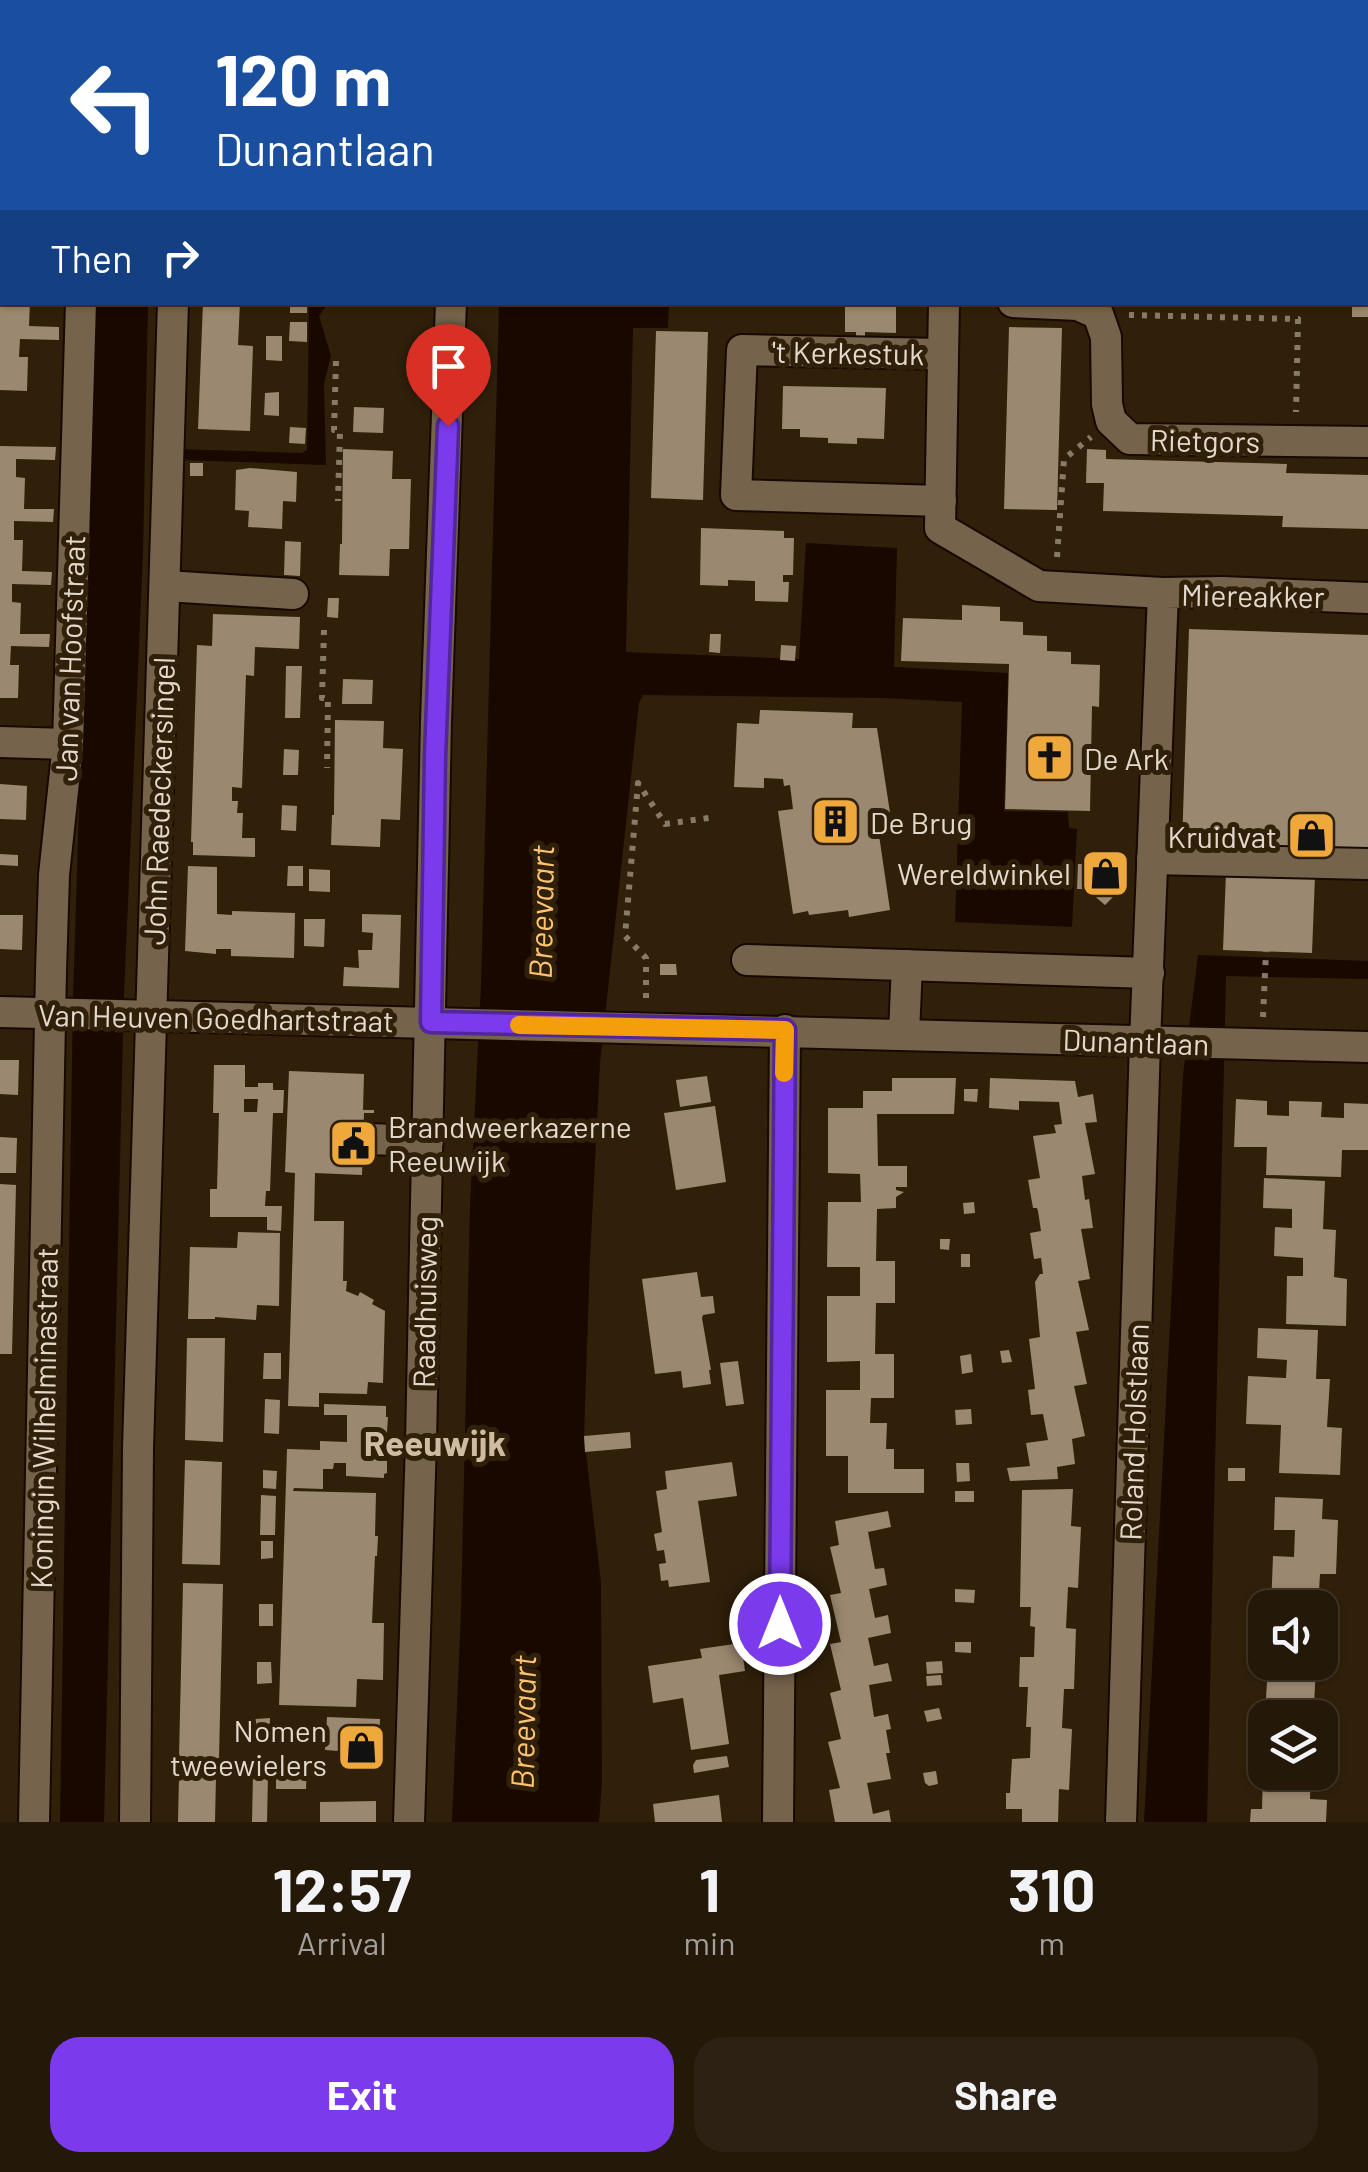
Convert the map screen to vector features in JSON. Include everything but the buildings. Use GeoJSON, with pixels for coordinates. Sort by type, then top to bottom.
{"type":"FeatureCollection","features":[{"type":"Feature","properties":{"kind":"street","name":"Jan van Hoofstraat"},"geometry":{"type":"LineString","coordinates":[[61,1014],[54,875],[68,744],[81,305]]}},
{"type":"Feature","properties":{"kind":"street","name":"John Raedeckersingel"},"geometry":{"type":"LineString","coordinates":[[143,1017],[166,586],[173,305]]}},
{"type":"Feature","properties":{"kind":"street","name":"Raadhuisweg"},"geometry":{"type":"LineString","coordinates":[[409,1822],[435,756],[451,305]]}},
{"type":"Feature","properties":{"kind":"street","name":"'t Kerkestuk"},"geometry":{"type":"LineString","coordinates":[[944,305],[940,528],[1039,586],[1164,593]]}},
{"type":"Feature","properties":{"kind":"street","name":"Rietgors"},"geometry":{"type":"LineString","coordinates":[[1098,308],[1106,337],[1111,421],[1130,439],[1368,442]]}},
{"type":"Feature","properties":{"kind":"street","name":"'t Kerkestuk"},"geometry":{"type":"LineString","coordinates":[[940,501],[736,495],[742,350],[942,354]]}},
{"type":"Feature","properties":{"kind":"street"},"geometry":{"type":"LineString","coordinates":[[166,586],[293,594]]}},
{"type":"Feature","properties":{"kind":"street","name":"Miereakker"},"geometry":{"type":"LineString","coordinates":[[1145,1042],[1164,593],[1368,598]]}},
{"type":"Feature","properties":{"kind":"street"},"geometry":{"type":"LineString","coordinates":[[0,742],[68,744]]}},
{"type":"Feature","properties":{"kind":"street"},"geometry":{"type":"LineString","coordinates":[[1152,859],[1368,864]]}},
{"type":"Feature","properties":{"kind":"street"},"geometry":{"type":"LineString","coordinates":[[747,960],[1149,973]]}},
{"type":"Feature","properties":{"kind":"street"},"geometry":{"type":"LineString","coordinates":[[904,1034],[907,965]]}},
{"type":"Feature","properties":{"kind":"street","name":"Van Heuven Goedhartstraat"},"geometry":{"type":"LineString","coordinates":[[0,1012],[431,1022]]}},
{"type":"Feature","properties":{"kind":"street","name":"Koningin Wilhelminastraat"},"geometry":{"type":"LineString","coordinates":[[34,1822],[61,1014]]}},
{"type":"Feature","properties":{"kind":"street"},"geometry":{"type":"LineString","coordinates":[[135,1822],[143,1017]]}},
{"type":"Feature","properties":{"kind":"street","name":"Dunantlaan"},"geometry":{"type":"LineString","coordinates":[[431,1022],[1368,1046]]}},
{"type":"Feature","properties":{"kind":"street"},"geometry":{"type":"LineString","coordinates":[[778,1822],[785,1030]]}},
{"type":"Feature","properties":{"kind":"street","name":"Roland Holstlaan"},"geometry":{"type":"LineString","coordinates":[[1120,1822],[1145,1042]]}},
{"type":"Feature","properties":{"kind":"street"},"geometry":{"type":"LineString","coordinates":[[367,1139],[428,1140]]}},
{"type":"Feature","properties":{"kind":"path","name":"Rietgors"},"geometry":{"type":"LineString","coordinates":[[1098,308],[1298,319],[1295,441]]}},
{"type":"Feature","properties":{"kind":"path"},"geometry":{"type":"LineString","coordinates":[[336,361],[338,501]]}},
{"type":"Feature","properties":{"kind":"path"},"geometry":{"type":"LineString","coordinates":[[1055,588],[1064,459],[1111,421]]}},
{"type":"Feature","properties":{"kind":"path"},"geometry":{"type":"LineString","coordinates":[[324,630],[322,698],[328,698],[327,768]]}},
{"type":"Feature","properties":{"kind":"path"},"geometry":{"type":"LineString","coordinates":[[630,1027],[646,958],[625,936],[638,783],[665,824],[715,817]]}},
{"type":"Feature","properties":{"kind":"path"},"geometry":{"type":"LineString","coordinates":[[1264,988],[1266,952]]}},
{"type":"Feature","properties":{"kind":"water"},"geometry":{"type":"Polygon","coordinates":[[[95,305],[148,305],[143,554],[124,995],[104,1822],[60,1822],[73,997],[95,305]]]}},
{"type":"Feature","properties":{"kind":"water"},"geometry":{"type":"Polygon","coordinates":[[[309,305],[327,305],[319,316],[331,356],[324,384],[326,465],[179,460],[179,449],[302,453],[307,450],[309,305]]]}},
{"type":"Feature","properties":{"kind":"water","name":"Breevaart"},"geometry":{"type":"Polygon","coordinates":[[[499,305],[669,305],[668,328],[633,328],[626,652],[799,659],[806,543],[897,548],[894,667],[1008,673],[1004,811],[1068,812],[1069,828],[1077,829],[1072,927],[955,922],[962,702],[643,695],[639,703],[600,1063],[590,1259],[584,1436],[601,1583],[599,1822],[452,1822],[470,1205],[481,986],[499,305]]]}},
{"type":"Feature","properties":{"kind":"water"},"geometry":{"type":"Polygon","coordinates":[[[1198,955],[1368,961],[1368,979],[1226,976],[1207,1822],[1144,1822],[1183,1075],[1198,955]]]}},
{"type":"Feature","properties":{"kind":"slow traffic"},"geometry":{"type":"LineString","coordinates":[[519,1025],[785,1030],[784,1073]]}},
{"type":"Feature","properties":{"kind":"place","name":"De Ark"},"geometry":{"type":"Point","coordinates":[1049,758]}},
{"type":"Feature","properties":{"kind":"place","name":"De Brug"},"geometry":{"type":"Point","coordinates":[835,822]}},
{"type":"Feature","properties":{"kind":"place","name":"Kruidvat"},"geometry":{"type":"Point","coordinates":[1312,836]}},
{"type":"Feature","properties":{"kind":"place","name":"Wereldwinkel"},"geometry":{"type":"Point","coordinates":[1106,873]}},
{"type":"Feature","properties":{"kind":"place","name":"Brandweerkazerne Reeuwijk"},"geometry":{"type":"Point","coordinates":[353,1143]}},
{"type":"Feature","properties":{"kind":"place","name":"Nomen tweewielers"},"geometry":{"type":"Point","coordinates":[362,1747]}},
{"type":"Feature","properties":{"kind":"district","name":"Reeuwijk"},"geometry":{"type":"Point","coordinates":[435,1442]}},
{"type":"Feature","properties":{"kind":"route"},"geometry":{"type":"LineString","coordinates":[[448,426],[435,756],[431,1022],[785,1030],[780,1624]]}}]}
